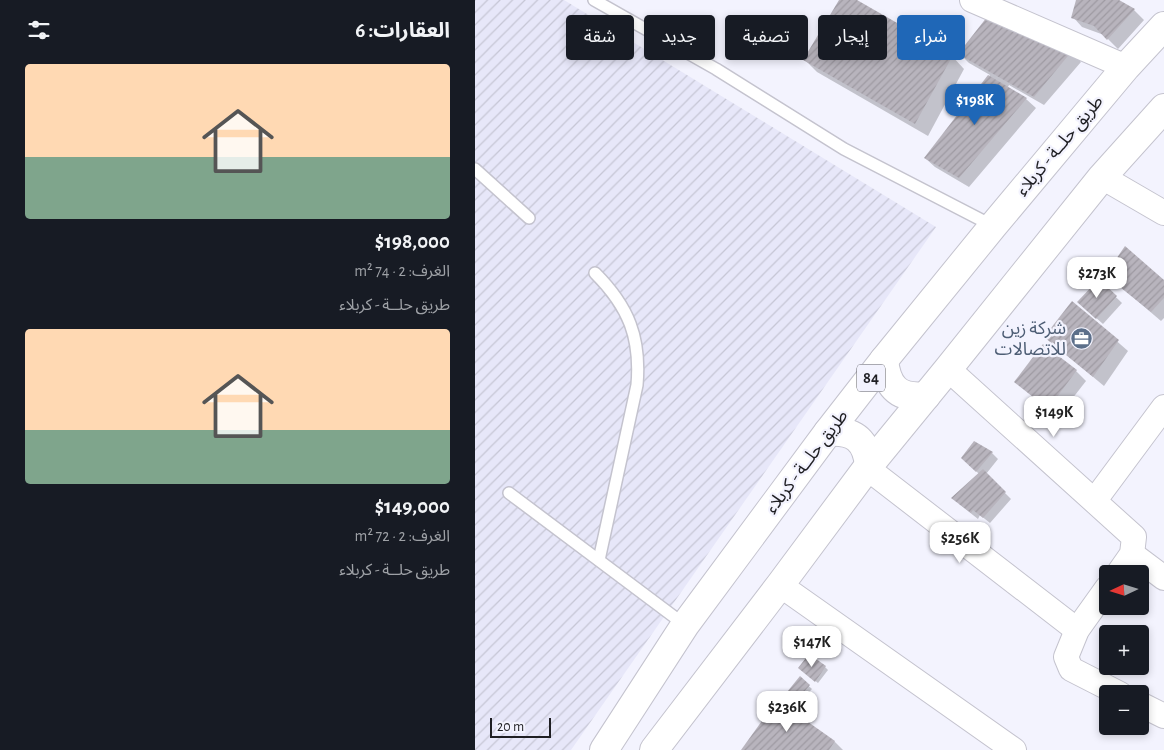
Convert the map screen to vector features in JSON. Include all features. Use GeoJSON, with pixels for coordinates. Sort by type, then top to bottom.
{"type":"FeatureCollection","features":[{"type":"Feature","properties":{"kind":"main road","name":"طريق حلــة - كربلاء"},"geometry":{"type":"LineString","coordinates":[[604,750],[685,625],[828,432],[993,226],[1126,67],[1164,26]]}},
{"type":"Feature","properties":{"kind":"main road"},"geometry":{"type":"LineString","coordinates":[[654,750],[868,467],[1102,177],[1164,108]]}},
{"type":"Feature","properties":{"kind":"main road"},"geometry":{"type":"LineString","coordinates":[[884,360],[888,379],[896,390],[913,397],[926,396]]}},
{"type":"Feature","properties":{"kind":"main road"},"geometry":{"type":"LineString","coordinates":[[828,432],[840,431],[857,438],[865,449],[868,467]]}},
{"type":"Feature","properties":{"kind":"street"},"geometry":{"type":"LineString","coordinates":[[972,0],[1126,67]]}},
{"type":"Feature","properties":{"kind":"street"},"geometry":{"type":"LineString","coordinates":[[1102,177],[1164,213]]}},
{"type":"Feature","properties":{"kind":"street"},"geometry":{"type":"LineString","coordinates":[[948,369],[1134,537],[1132,554],[1124,565]]}},
{"type":"Feature","properties":{"kind":"street"},"geometry":{"type":"LineString","coordinates":[[1095,500],[1164,407]]}},
{"type":"Feature","properties":{"kind":"street"},"geometry":{"type":"LineString","coordinates":[[868,467],[1077,630]]}},
{"type":"Feature","properties":{"kind":"street"},"geometry":{"type":"LineString","coordinates":[[1132,554],[1164,578]]}},
{"type":"Feature","properties":{"kind":"street"},"geometry":{"type":"LineString","coordinates":[[780,585],[1014,750]]}},
{"type":"Feature","properties":{"kind":"street"},"geometry":{"type":"LineString","coordinates":[[1099,599],[1077,630],[1066,657],[1071,669],[1102,685]]}},
{"type":"Feature","properties":{"kind":"street"},"geometry":{"type":"LineString","coordinates":[[1149,708],[1164,716]]}},
{"type":"Feature","properties":{"kind":"lane"},"geometry":{"type":"LineString","coordinates":[[594,0],[716,70],[844,149],[993,226]]}},
{"type":"Feature","properties":{"kind":"lane"},"geometry":{"type":"LineString","coordinates":[[477,174],[529,218]]}},
{"type":"Feature","properties":{"kind":"lane"},"geometry":{"type":"LineString","coordinates":[[595,273],[610,288],[622,305],[633,330],[637,344],[639,364],[637,385],[599,560]]}},
{"type":"Feature","properties":{"kind":"lane"},"geometry":{"type":"LineString","coordinates":[[509,493],[685,625]]}},
{"type":"Feature","properties":{"kind":"shaded area"},"geometry":{"type":"Polygon","coordinates":[[[475,0],[564,0],[589,15],[566,15],[566,60],[634,60],[634,43],[644,49],[644,60],[662,60],[936,227],[571,750],[475,750],[475,0]]]}},
{"type":"Feature","properties":{"kind":"building"},"geometry":{"type":"Polygon","coordinates":[[[839,0],[857,0],[883,15],[830,15],[839,0]]]}},
{"type":"Feature","properties":{"kind":"building"},"geometry":{"type":"Polygon","coordinates":[[[1076,0],[1119,0],[1135,9],[1107,40],[1094,26],[1071,18],[1076,0]]]}},
{"type":"Feature","properties":{"kind":"building"},"geometry":{"type":"Polygon","coordinates":[[[887,17],[897,23],[897,60],[950,60],[915,124],[803,60],[808,60],[808,52],[818,35],[818,60],[887,60],[887,17]]]}},
{"type":"Feature","properties":{"kind":"building"},"geometry":{"type":"Polygon","coordinates":[[[987,17],[1072,51],[1034,97],[965,58],[965,45],[987,17]]]}},
{"type":"Feature","properties":{"kind":"building"},"geometry":{"type":"Polygon","coordinates":[[[988,75],[1027,98],[959,178],[924,158],[988,75]]]}},
{"type":"Feature","properties":{"kind":"building"},"geometry":{"type":"Polygon","coordinates":[[[1125,246],[1164,280],[1164,298],[1151,312],[1105,275],[1125,246]]]}},
{"type":"Feature","properties":{"kind":"building"},"geometry":{"type":"Polygon","coordinates":[[[1099,279],[1117,296],[1096,319],[1077,302],[1099,279]]]}},
{"type":"Feature","properties":{"kind":"building","name":"شركة زين للاتصالات"},"geometry":{"type":"Polygon","coordinates":[[[1072,301],[1119,340],[1093,377],[1044,337],[1072,301]]]}},
{"type":"Feature","properties":{"kind":"building"},"geometry":{"type":"Polygon","coordinates":[[[1043,344],[1077,370],[1048,409],[1014,382],[1043,344]]]}},
{"type":"Feature","properties":{"kind":"building"},"geometry":{"type":"Polygon","coordinates":[[[974,441],[993,452],[976,472],[961,458],[974,441]]]}},
{"type":"Feature","properties":{"kind":"building"},"geometry":{"type":"Polygon","coordinates":[[[983,469],[1006,492],[983,518],[973,510],[971,513],[951,498],[983,469]]]}},
{"type":"Feature","properties":{"kind":"building"},"geometry":{"type":"Polygon","coordinates":[[[809,654],[826,666],[815,682],[798,668],[809,654]]]}},
{"type":"Feature","properties":{"kind":"building"},"geometry":{"type":"Polygon","coordinates":[[[800,676],[810,685],[798,699],[787,692],[800,676]]]}},
{"type":"Feature","properties":{"kind":"building"},"geometry":{"type":"Polygon","coordinates":[[[777,700],[835,741],[829,750],[741,750],[777,700]]]}},
{"type":"Feature","properties":{"kind":"place","name":"شركة زين للاتصالات"},"geometry":{"type":"Point","coordinates":[1082,339]}}]}
